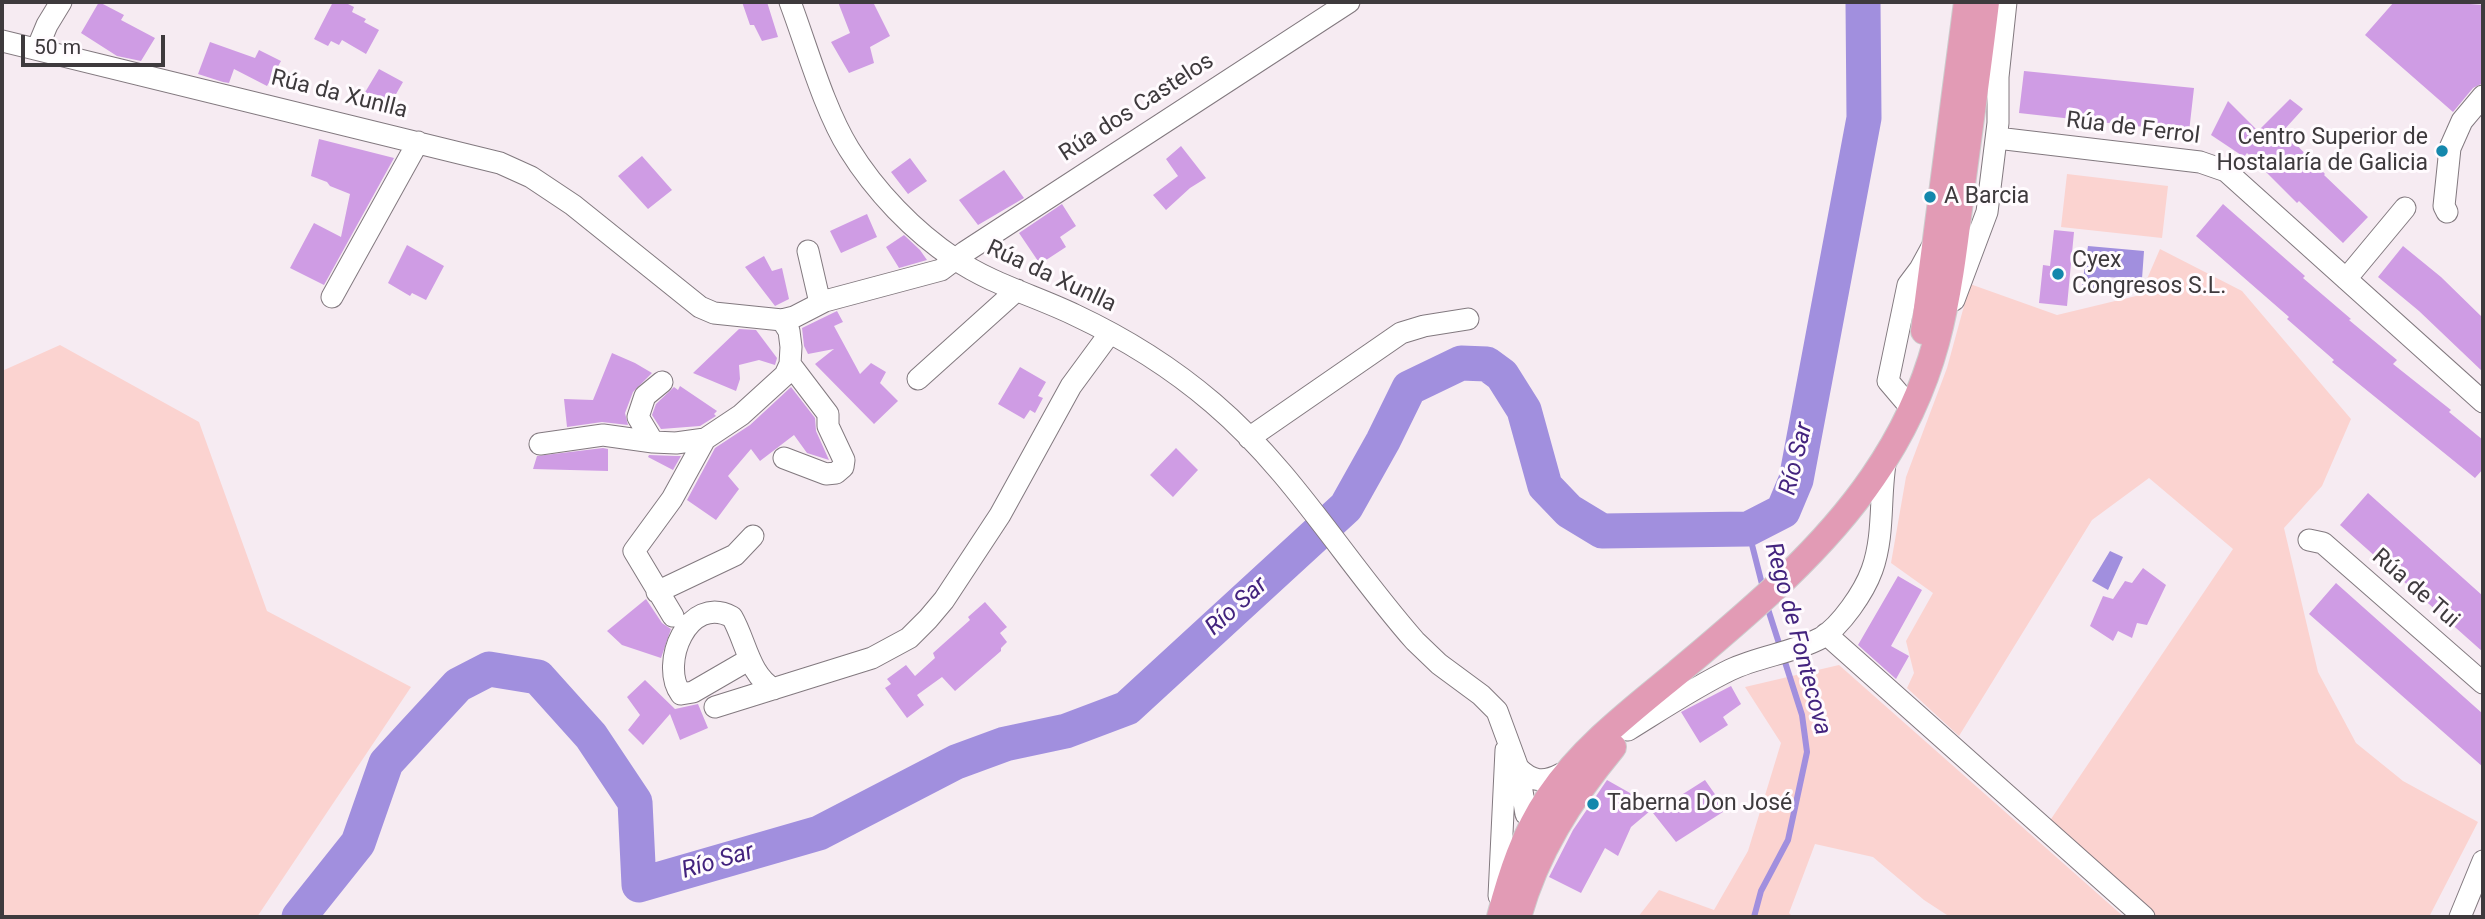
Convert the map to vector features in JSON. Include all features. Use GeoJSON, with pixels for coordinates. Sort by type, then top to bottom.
{"type":"FeatureCollection","features":[{"type":"Feature","properties":{"kind":"main road"},"geometry":{"type":"LineString","coordinates":[[1886,456],[1921,345],[1965,2]]}},
{"type":"Feature","properties":{"kind":"main road"},"geometry":{"type":"LineString","coordinates":[[1499,917],[1511,877],[1522,822],[1585,754],[1708,647],[1803,559],[1856,500],[1909,418],[1932,361],[1950,284],[1986,2]]}},
{"type":"Feature","properties":{"kind":"main road"},"geometry":{"type":"LineString","coordinates":[[1518,917],[1532,874],[1555,826],[1577,793],[1621,738],[1708,647]]}},
{"type":"Feature","properties":{"kind":"street"},"geometry":{"type":"LineString","coordinates":[[37,49],[61,2]]}},
{"type":"Feature","properties":{"kind":"street"},"geometry":{"type":"LineString","coordinates":[[790,2],[828,104],[847,146],[904,217],[955,259]]}},
{"type":"Feature","properties":{"kind":"street","name":"Rúa dos Castelos"},"geometry":{"type":"LineString","coordinates":[[955,259],[1349,2]]}},
{"type":"Feature","properties":{"kind":"street"},"geometry":{"type":"LineString","coordinates":[[1928,304],[1954,174],[1976,2]]}},
{"type":"Feature","properties":{"kind":"street"},"geometry":{"type":"LineString","coordinates":[[1959,287],[1996,2]]}},
{"type":"Feature","properties":{"kind":"street"},"geometry":{"type":"LineString","coordinates":[[1932,361],[1986,216],[1997,138],[1998,77],[2006,2]]}},
{"type":"Feature","properties":{"kind":"street","name":"Rúa da Xunlla"},"geometry":{"type":"LineString","coordinates":[[2,41],[500,163],[531,177],[573,205],[626,251],[700,307],[714,313],[782,320],[794,317],[820,303],[941,270],[955,259],[1074,314],[1146,354],[1213,403],[1249,438],[1317,516],[1424,651],[1491,704],[1501,718],[1522,822]]}},
{"type":"Feature","properties":{"kind":"street"},"geometry":{"type":"LineString","coordinates":[[2447,212],[2444,206],[2450,148],[2462,121],[2483,96]]}},
{"type":"Feature","properties":{"kind":"street","name":"Rúa de Ferrol"},"geometry":{"type":"LineString","coordinates":[[1997,138],[2200,162],[2226,171],[2483,402]]}},
{"type":"Feature","properties":{"kind":"street","name":"Rúa da Xunlla"},"geometry":{"type":"LineString","coordinates":[[331,297],[418,142]]}},
{"type":"Feature","properties":{"kind":"street"},"geometry":{"type":"LineString","coordinates":[[2346,279],[2405,208]]}},
{"type":"Feature","properties":{"kind":"street"},"geometry":{"type":"LineString","coordinates":[[1905,401],[1888,381],[1908,285],[1936,239]]}},
{"type":"Feature","properties":{"kind":"street"},"geometry":{"type":"LineString","coordinates":[[808,251],[820,303]]}},
{"type":"Feature","properties":{"kind":"street"},"geometry":{"type":"LineString","coordinates":[[918,379],[1017,289]]}},
{"type":"Feature","properties":{"kind":"street"},"geometry":{"type":"LineString","coordinates":[[1249,438],[1402,333],[1468,318]]}},
{"type":"Feature","properties":{"kind":"street"},"geometry":{"type":"LineString","coordinates":[[540,444],[603,435],[653,442],[705,439],[741,415],[785,375],[790,363],[789,331],[782,320]]}},
{"type":"Feature","properties":{"kind":"street"},"geometry":{"type":"LineString","coordinates":[[715,707],[872,659],[909,638],[944,600],[1000,515],[1072,386],[1110,333]]}},
{"type":"Feature","properties":{"kind":"street"},"geometry":{"type":"LineString","coordinates":[[784,458],[826,474],[836,473],[843,467],[844,460],[828,426],[828,414],[790,363]]}},
{"type":"Feature","properties":{"kind":"street"},"geometry":{"type":"LineString","coordinates":[[653,442],[638,417],[645,396],[662,382]]}},
{"type":"Feature","properties":{"kind":"street"},"geometry":{"type":"LineString","coordinates":[[673,616],[634,551],[672,499],[705,439]]}},
{"type":"Feature","properties":{"kind":"street"},"geometry":{"type":"LineString","coordinates":[[1522,822],[1573,783],[1621,738],[1704,684],[1742,665],[1826,634],[1859,596],[1874,566],[1880,540],[1886,456]]}},
{"type":"Feature","properties":{"kind":"street"},"geometry":{"type":"LineString","coordinates":[[657,592],[735,555],[753,536]]}},
{"type":"Feature","properties":{"kind":"street","name":"Rúa de Tui"},"geometry":{"type":"LineString","coordinates":[[2309,540],[2323,542],[2483,683]]}},
{"type":"Feature","properties":{"kind":"street"},"geometry":{"type":"LineString","coordinates":[[1826,634],[2144,917]]}},
{"type":"Feature","properties":{"kind":"street"},"geometry":{"type":"LineString","coordinates":[[750,659],[755,673],[774,689]]}},
{"type":"Feature","properties":{"kind":"street","name":"Rúa da Xunlla"},"geometry":{"type":"LineString","coordinates":[[1499,917],[1501,863],[1522,822],[1518,768],[1507,741]]}},
{"type":"Feature","properties":{"kind":"street"},"geometry":{"type":"LineString","coordinates":[[1508,917],[1526,863],[1522,822],[1561,774],[1585,754]]}},
{"type":"Feature","properties":{"kind":"street"},"geometry":{"type":"LineString","coordinates":[[1518,768],[1527,777],[1540,781],[1561,774]]}},
{"type":"Feature","properties":{"kind":"street"},"geometry":{"type":"LineString","coordinates":[[2460,917],[2483,861]]}},
{"type":"Feature","properties":{"kind":"shaded area"},"geometry":{"type":"Polygon","coordinates":[[[2067,174],[2168,186],[2162,238],[2061,227],[2067,174]]]}},
{"type":"Feature","properties":{"kind":"shaded area"},"geometry":{"type":"Polygon","coordinates":[[[2088,246],[2144,251],[2142,279],[2107,277],[2105,294],[2081,292],[2088,246]]]}},
{"type":"Feature","properties":{"kind":"shaded area"},"geometry":{"type":"Polygon","coordinates":[[[2160,249],[2242,291],[2351,419],[2322,486],[2284,528],[2318,672],[2356,743],[2403,781],[2478,822],[2429,917],[2155,917],[2049,822],[2233,549],[2149,478],[2092,520],[1959,736],[1907,688],[1914,673],[1906,641],[1933,593],[1891,563],[1906,477],[1947,368],[1970,284],[2057,315],[2140,295],[2160,249]]]}},
{"type":"Feature","properties":{"kind":"shaded area"},"geometry":{"type":"Polygon","coordinates":[[[60,345],[199,422],[267,611],[411,687],[257,917],[2,917],[2,371],[60,345]]]}},
{"type":"Feature","properties":{"kind":"shaded area"},"geometry":{"type":"Polygon","coordinates":[[[2110,551],[2123,557],[2108,590],[2092,581],[2110,551]]]}},
{"type":"Feature","properties":{"kind":"shaded area"},"geometry":{"type":"Polygon","coordinates":[[[1839,665],[2124,917],[1950,917],[1924,900],[1873,857],[1815,844],[1789,913],[1793,917],[1638,917],[1659,890],[1714,910],[1748,851],[1781,743],[1745,687],[1839,665]]]}},
{"type":"Feature","properties":{"kind":"building"},"geometry":{"type":"Polygon","coordinates":[[[99,2],[124,15],[121,20],[155,38],[141,61],[117,56],[81,33],[99,2]]]}},
{"type":"Feature","properties":{"kind":"building"},"geometry":{"type":"Polygon","coordinates":[[[333,2],[344,2],[354,7],[352,12],[379,30],[366,54],[342,40],[339,45],[331,41],[328,46],[314,39],[333,2]]]}},
{"type":"Feature","properties":{"kind":"building"},"geometry":{"type":"Polygon","coordinates":[[[742,2],[767,2],[778,37],[762,41],[754,25],[750,25],[742,2]]]}},
{"type":"Feature","properties":{"kind":"building"},"geometry":{"type":"Polygon","coordinates":[[[838,2],[873,2],[890,36],[870,47],[874,63],[849,73],[831,42],[850,33],[838,2]]]}},
{"type":"Feature","properties":{"kind":"building"},"geometry":{"type":"Polygon","coordinates":[[[2394,2],[2483,5],[2483,83],[2473,88],[2453,112],[2365,35],[2394,2]]]}},
{"type":"Feature","properties":{"kind":"building"},"geometry":{"type":"Polygon","coordinates":[[[210,42],[255,58],[259,50],[281,61],[267,86],[234,69],[229,83],[223,82],[198,74],[210,42]]]}},
{"type":"Feature","properties":{"kind":"building"},"geometry":{"type":"Polygon","coordinates":[[[379,69],[403,82],[388,108],[364,94],[379,69]]]}},
{"type":"Feature","properties":{"kind":"building"},"geometry":{"type":"Polygon","coordinates":[[[2024,71],[2194,88],[2189,132],[2019,113],[2024,71]]]}},
{"type":"Feature","properties":{"kind":"building"},"geometry":{"type":"Polygon","coordinates":[[[2290,99],[2303,109],[2283,131],[2368,217],[2343,243],[2299,201],[2297,203],[2247,153],[2244,157],[2211,135],[2228,101],[2258,131],[2290,99]]]}},
{"type":"Feature","properties":{"kind":"building"},"geometry":{"type":"Polygon","coordinates":[[[319,139],[394,158],[324,285],[290,268],[314,223],[341,237],[350,194],[311,176],[319,139]]]}},
{"type":"Feature","properties":{"kind":"building"},"geometry":{"type":"Polygon","coordinates":[[[1181,146],[1206,178],[1190,188],[1166,210],[1153,195],[1178,176],[1166,159],[1181,146]]]}},
{"type":"Feature","properties":{"kind":"building"},"geometry":{"type":"Polygon","coordinates":[[[642,156],[672,190],[648,209],[618,176],[642,156]]]}},
{"type":"Feature","properties":{"kind":"building"},"geometry":{"type":"Polygon","coordinates":[[[910,158],[927,181],[908,194],[891,172],[910,158]]]}},
{"type":"Feature","properties":{"kind":"building"},"geometry":{"type":"Polygon","coordinates":[[[1004,170],[1024,198],[978,225],[959,200],[1004,170]]]}},
{"type":"Feature","properties":{"kind":"building"},"geometry":{"type":"Polygon","coordinates":[[[1062,204],[1076,226],[1060,237],[1066,247],[1040,264],[1019,233],[1062,204]]]}},
{"type":"Feature","properties":{"kind":"building"},"geometry":{"type":"Polygon","coordinates":[[[2223,204],[2305,276],[2303,278],[2351,319],[2349,320],[2397,360],[2393,364],[2451,410],[2449,412],[2483,440],[2483,469],[2475,478],[2332,362],[2334,360],[2287,319],[2289,317],[2196,236],[2223,204]]]}},
{"type":"Feature","properties":{"kind":"building"},"geometry":{"type":"Polygon","coordinates":[[[867,214],[877,237],[841,253],[830,231],[867,214]]]}},
{"type":"Feature","properties":{"kind":"building"},"geometry":{"type":"Polygon","coordinates":[[[2054,230],[2074,232],[2067,306],[2039,303],[2043,265],[2050,266],[2054,230]]]}},
{"type":"Feature","properties":{"kind":"building"},"geometry":{"type":"Polygon","coordinates":[[[904,235],[927,260],[899,268],[886,247],[904,235]]]}},
{"type":"Feature","properties":{"kind":"building"},"geometry":{"type":"Polygon","coordinates":[[[407,245],[444,266],[426,300],[412,293],[410,296],[388,283],[407,245]]]}},
{"type":"Feature","properties":{"kind":"building"},"geometry":{"type":"Polygon","coordinates":[[[2403,246],[2441,277],[2483,318],[2483,372],[2419,311],[2378,277],[2403,246]]]}},
{"type":"Feature","properties":{"kind":"building"},"geometry":{"type":"Polygon","coordinates":[[[764,256],[772,271],[782,268],[789,299],[775,306],[745,267],[764,256]]]}},
{"type":"Feature","properties":{"kind":"building"},"geometry":{"type":"Polygon","coordinates":[[[837,311],[843,322],[834,326],[860,374],[871,363],[886,372],[880,383],[898,401],[874,424],[815,364],[834,349],[808,354],[804,346],[802,328],[837,311]]]}},
{"type":"Feature","properties":{"kind":"building"},"geometry":{"type":"Polygon","coordinates":[[[739,329],[756,330],[777,358],[775,365],[759,360],[739,365],[740,379],[736,391],[693,373],[739,329]]]}},
{"type":"Feature","properties":{"kind":"building"},"geometry":{"type":"Polygon","coordinates":[[[612,353],[652,373],[633,392],[625,413],[628,425],[602,422],[567,427],[564,399],[593,400],[612,353]]]}},
{"type":"Feature","properties":{"kind":"building"},"geometry":{"type":"Polygon","coordinates":[[[1020,367],[1046,382],[1038,396],[1043,398],[1035,413],[1030,410],[1024,419],[998,404],[1020,367]]]}},
{"type":"Feature","properties":{"kind":"building"},"geometry":{"type":"Polygon","coordinates":[[[680,386],[717,411],[714,414],[716,416],[700,426],[661,429],[652,415],[656,404],[674,387],[678,390],[680,386]]]}},
{"type":"Feature","properties":{"kind":"building"},"geometry":{"type":"Polygon","coordinates":[[[791,387],[815,418],[816,431],[829,460],[807,453],[794,435],[760,461],[751,449],[728,476],[739,489],[716,520],[687,500],[715,448],[750,425],[791,387]]]}},
{"type":"Feature","properties":{"kind":"building"},"geometry":{"type":"Polygon","coordinates":[[[1176,448],[1198,470],[1173,497],[1150,475],[1176,448]]]}},
{"type":"Feature","properties":{"kind":"building"},"geometry":{"type":"Polygon","coordinates":[[[608,449],[608,471],[533,469],[537,456],[608,449]]]}},
{"type":"Feature","properties":{"kind":"building"},"geometry":{"type":"Polygon","coordinates":[[[681,456],[673,470],[648,457],[681,456]]]}},
{"type":"Feature","properties":{"kind":"building"},"geometry":{"type":"Polygon","coordinates":[[[2368,493],[2483,596],[2483,652],[2340,525],[2368,493]]]}},
{"type":"Feature","properties":{"kind":"building"},"geometry":{"type":"Polygon","coordinates":[[[2143,568],[2166,585],[2147,625],[2137,623],[2132,638],[2118,631],[2113,641],[2090,626],[2103,596],[2113,599],[2125,581],[2132,583],[2143,568]]]}},
{"type":"Feature","properties":{"kind":"building"},"geometry":{"type":"Polygon","coordinates":[[[1898,576],[1922,590],[1891,646],[1909,656],[1896,679],[1858,645],[1898,576]]]}},
{"type":"Feature","properties":{"kind":"building"},"geometry":{"type":"Polygon","coordinates":[[[2336,583],[2483,714],[2483,767],[2309,614],[2336,583]]]}},
{"type":"Feature","properties":{"kind":"building"},"geometry":{"type":"Polygon","coordinates":[[[646,599],[662,623],[671,629],[661,658],[622,645],[607,631],[646,599]]]}},
{"type":"Feature","properties":{"kind":"building"},"geometry":{"type":"Polygon","coordinates":[[[985,602],[1007,627],[1000,633],[1007,642],[1001,651],[955,691],[942,677],[917,695],[924,705],[907,718],[885,688],[891,684],[887,679],[906,665],[915,676],[935,658],[933,653],[970,620],[968,617],[985,602]]]}},
{"type":"Feature","properties":{"kind":"building"},"geometry":{"type":"Polygon","coordinates":[[[645,680],[675,709],[698,704],[708,728],[680,740],[670,714],[643,745],[628,730],[640,715],[627,697],[645,680]]]}},
{"type":"Feature","properties":{"kind":"building"},"geometry":{"type":"Polygon","coordinates":[[[1731,686],[1741,704],[1723,717],[1728,725],[1700,743],[1681,712],[1731,686]]]}},
{"type":"Feature","properties":{"kind":"building"},"geometry":{"type":"Polygon","coordinates":[[[1607,780],[1630,793],[1650,811],[1631,827],[1618,856],[1605,848],[1581,893],[1549,877],[1573,830],[1607,780]]]}},
{"type":"Feature","properties":{"kind":"building"},"geometry":{"type":"Polygon","coordinates":[[[1705,780],[1726,810],[1676,842],[1653,813],[1705,780]]]}},
{"type":"Feature","properties":{"kind":"waterway","name":"Río Sar"},"geometry":{"type":"LineString","coordinates":[[299,917],[358,843],[386,763],[458,685],[489,669],[538,677],[591,736],[635,802],[639,885],[819,833],[956,762],[1005,744],[1066,731],[1127,708],[1346,507],[1409,388],[1461,363],[1487,364],[1502,375],[1524,410],[1545,486],[1569,511],[1602,531],[1748,529],[1783,511],[1796,480],[1864,118],[1863,2]]}},
{"type":"Feature","properties":{"kind":"waterway","name":"Rego de Fontecova"},"geometry":{"type":"LineString","coordinates":[[1748,529],[1763,588]]}},
{"type":"Feature","properties":{"kind":"waterway","name":"Rego de Fontecova"},"geometry":{"type":"LineString","coordinates":[[1754,917],[1761,891],[1788,840],[1807,752],[1802,715],[1767,606]]}},
{"type":"Feature","properties":{"kind":"place","name":"Centro Superior de Hostalaría de Galicia"},"geometry":{"type":"Point","coordinates":[2442,151]}},
{"type":"Feature","properties":{"kind":"place","name":"A Barcia"},"geometry":{"type":"Point","coordinates":[1930,197]}},
{"type":"Feature","properties":{"kind":"place","name":"Cyex Congresos S.L."},"geometry":{"type":"Point","coordinates":[2058,274]}},
{"type":"Feature","properties":{"kind":"place","name":"Taberna Don José"},"geometry":{"type":"Point","coordinates":[1593,804]}}]}
